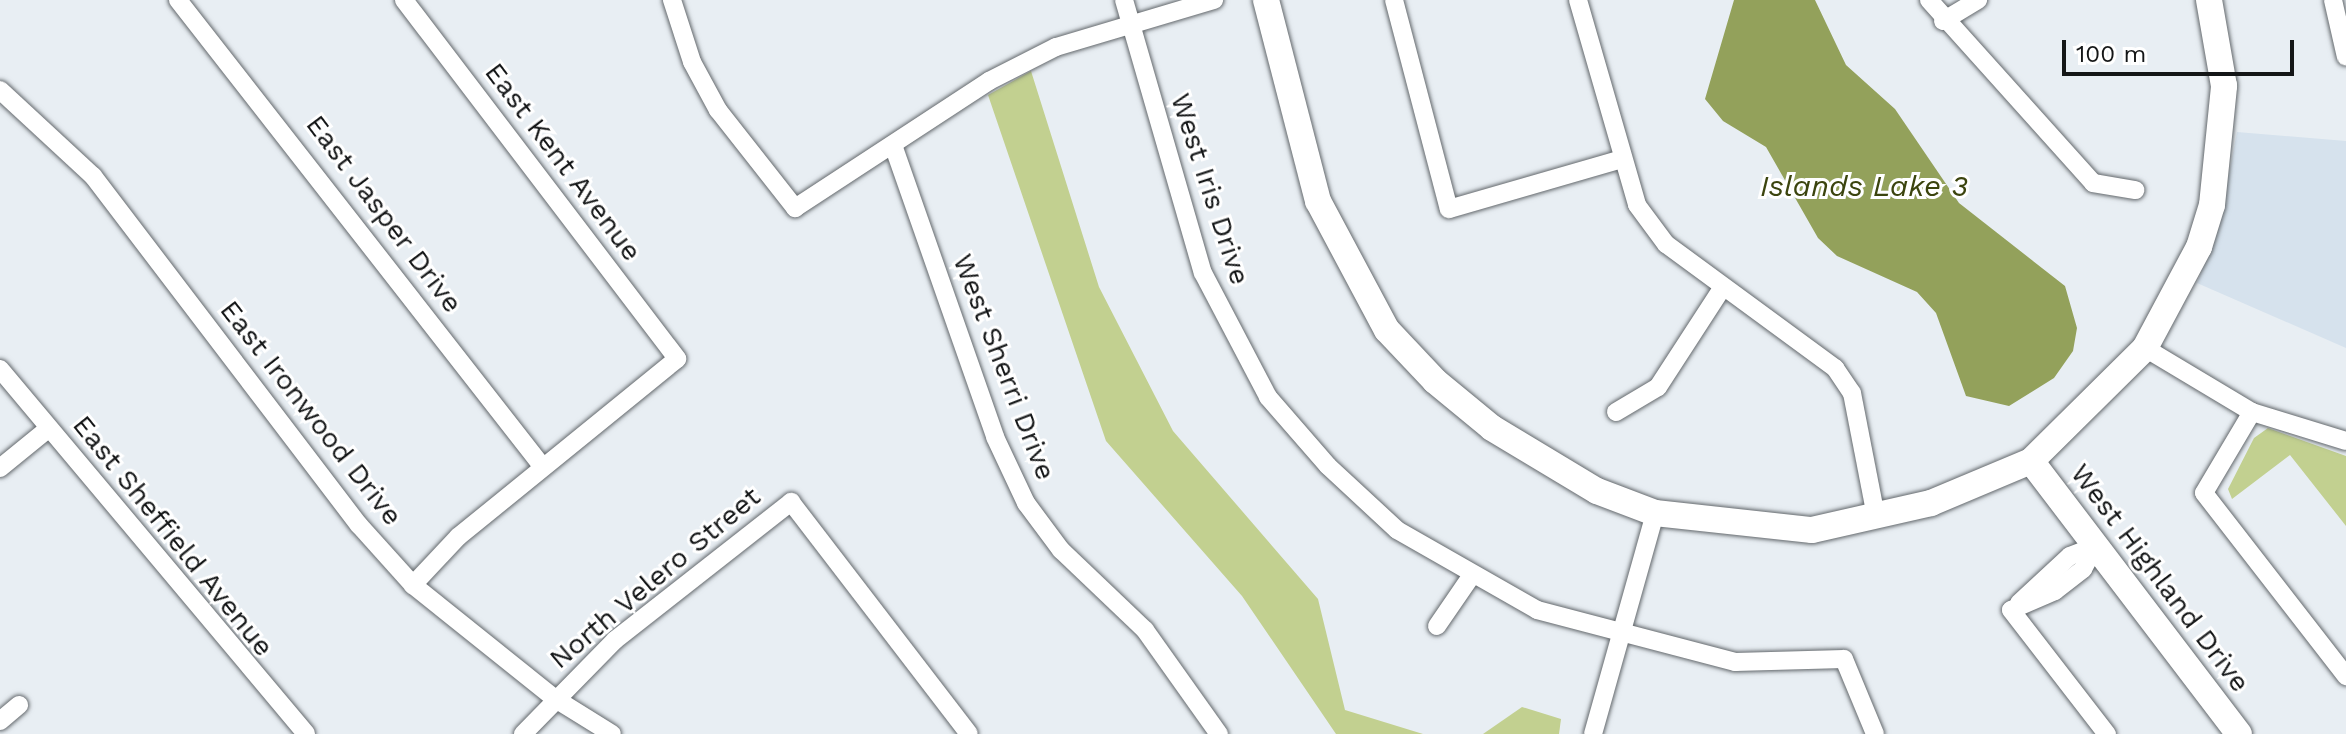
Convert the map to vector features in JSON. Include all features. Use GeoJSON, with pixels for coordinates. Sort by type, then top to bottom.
{"type":"FeatureCollection","features":[{"type":"Feature","properties":{"kind":"street","name":"East Jasper Drive"},"geometry":{"type":"LineString","coordinates":[[178,0],[542,466]]}},
{"type":"Feature","properties":{"kind":"street","name":"East Kent Avenue"},"geometry":{"type":"LineString","coordinates":[[404,0],[677,359],[542,466]]}},
{"type":"Feature","properties":{"kind":"street"},"geometry":{"type":"LineString","coordinates":[[672,0],[692,62],[718,110],[795,208],[989,81],[1056,47],[1214,0]]}},
{"type":"Feature","properties":{"kind":"street","name":"West Iris Drive"},"geometry":{"type":"LineString","coordinates":[[1124,0],[1203,273],[1268,397],[1397,530],[1470,578],[1620,636],[1735,662],[1844,659],[1875,734]]}},
{"type":"Feature","properties":{"kind":"street"},"geometry":{"type":"LineString","coordinates":[[1266,0],[1318,201],[1387,330],[1435,381],[1514,444],[1597,491],[1655,513],[1812,530],[1931,503],[2031,461],[2145,348],[2199,247],[2212,205],[2224,86],[2209,0]]}},
{"type":"Feature","properties":{"kind":"street"},"geometry":{"type":"LineString","coordinates":[[1394,0],[1449,209],[1619,160]]}},
{"type":"Feature","properties":{"kind":"street"},"geometry":{"type":"LineString","coordinates":[[1578,0],[1619,160],[1637,205],[1666,244],[1835,368],[1852,393],[1876,517]]}},
{"type":"Feature","properties":{"kind":"street"},"geometry":{"type":"LineString","coordinates":[[1929,0],[1943,21],[2093,183],[2135,190]]}},
{"type":"Feature","properties":{"kind":"street"},"geometry":{"type":"LineString","coordinates":[[1943,21],[1978,0]]}},
{"type":"Feature","properties":{"kind":"street"},"geometry":{"type":"LineString","coordinates":[[2333,0],[2345,57]]}},
{"type":"Feature","properties":{"kind":"street","name":"East Ironwood Drive"},"geometry":{"type":"LineString","coordinates":[[0,90],[93,176],[359,525],[413,585],[554,698],[612,734]]}},
{"type":"Feature","properties":{"kind":"street","name":"West Sherri Drive"},"geometry":{"type":"LineString","coordinates":[[893,145],[995,437],[1026,503],[1061,550],[1145,630],[1219,734]]}},
{"type":"Feature","properties":{"kind":"street"},"geometry":{"type":"LineString","coordinates":[[1616,412],[1658,387],[1723,287]]}},
{"type":"Feature","properties":{"kind":"street"},"geometry":{"type":"LineString","coordinates":[[2145,348],[2252,412],[2346,441]]}},
{"type":"Feature","properties":{"kind":"street","name":"East Sheffield Avenue"},"geometry":{"type":"LineString","coordinates":[[0,369],[306,734]]}},
{"type":"Feature","properties":{"kind":"street"},"geometry":{"type":"LineString","coordinates":[[2252,412],[2204,493],[2346,676]]}},
{"type":"Feature","properties":{"kind":"street"},"geometry":{"type":"LineString","coordinates":[[0,468],[49,428]]}},
{"type":"Feature","properties":{"kind":"street","name":"West Highland Drive"},"geometry":{"type":"LineString","coordinates":[[2031,461],[2239,734]]}},
{"type":"Feature","properties":{"kind":"street"},"geometry":{"type":"LineString","coordinates":[[413,585],[542,466]]}},
{"type":"Feature","properties":{"kind":"street","name":"North Velero Street"},"geometry":{"type":"LineString","coordinates":[[523,734],[554,698],[615,640],[791,502],[969,734]]}},
{"type":"Feature","properties":{"kind":"street"},"geometry":{"type":"LineString","coordinates":[[1593,734],[1655,513]]}},
{"type":"Feature","properties":{"kind":"street"},"geometry":{"type":"LineString","coordinates":[[2096,546],[2045,575],[2011,610],[2107,734]]}},
{"type":"Feature","properties":{"kind":"street"},"geometry":{"type":"LineString","coordinates":[[1437,626],[1470,578]]}},
{"type":"Feature","properties":{"kind":"street"},"geometry":{"type":"LineString","coordinates":[[0,721],[19,705]]}},
{"type":"Feature","properties":{"kind":"shaded area"},"geometry":{"type":"Polygon","coordinates":[[[1031,71],[1099,287],[1173,431],[1318,599],[1345,710],[1423,734],[1336,734],[1242,596],[1106,441],[988,95],[1031,71]]]}},
{"type":"Feature","properties":{"kind":"shaded area"},"geometry":{"type":"Polygon","coordinates":[[[2237,132],[2346,141],[2346,348],[2197,283],[2220,221],[2237,132]]]}},
{"type":"Feature","properties":{"kind":"shaded area"},"geometry":{"type":"Polygon","coordinates":[[[2268,428],[2346,456],[2346,526],[2290,455],[2232,499],[2228,489],[2254,438],[2268,428]]]}},
{"type":"Feature","properties":{"kind":"shaded area"},"geometry":{"type":"Polygon","coordinates":[[[1522,707],[1561,719],[1559,734],[1483,734],[1522,707]]]}},
{"type":"Feature","properties":{"kind":"water","name":"Islands Lake 3"},"geometry":{"type":"Polygon","coordinates":[[[1734,0],[1815,0],[1846,65],[1895,109],[1959,203],[2065,286],[2077,328],[2073,351],[2054,378],[2009,406],[1966,396],[1936,313],[1917,292],[1837,256],[1818,238],[1766,147],[1723,121],[1705,99],[1734,0]]]}}]}
